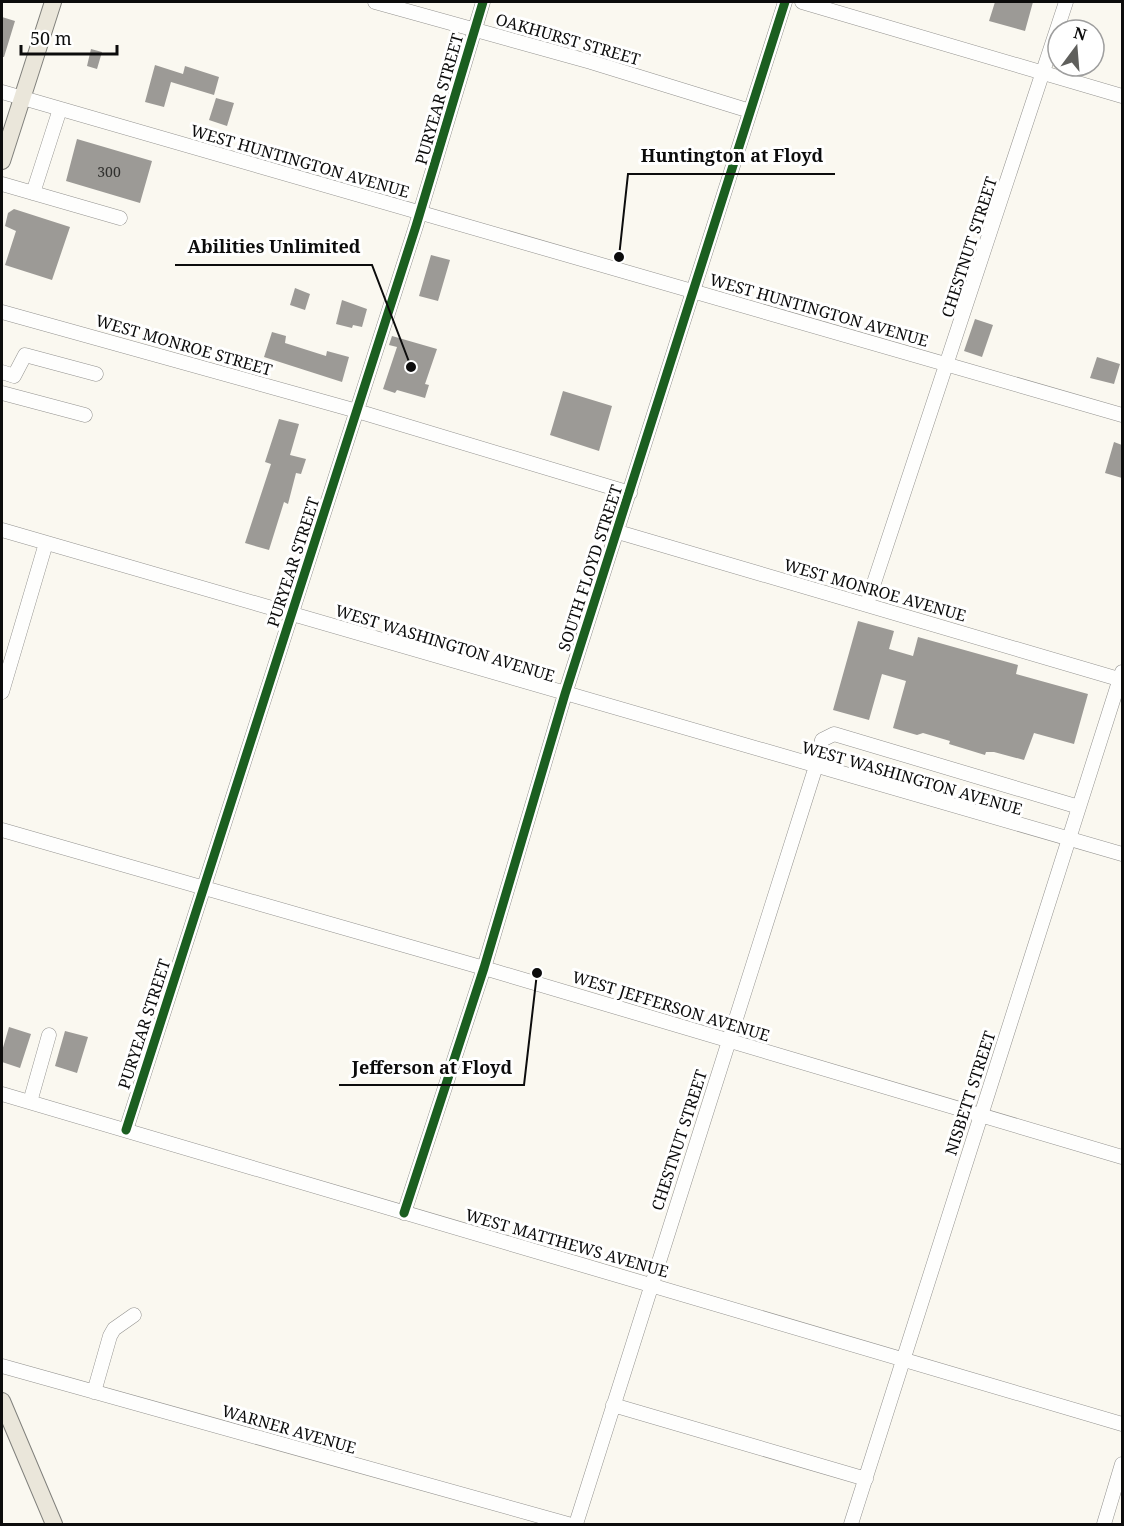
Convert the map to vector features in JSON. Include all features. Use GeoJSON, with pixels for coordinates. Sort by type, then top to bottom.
{"type":"FeatureCollection","features":[{"type":"Feature","properties":{"kind":"main road"},"geometry":{"type":"LineString","coordinates":[[2,161],[53,2]]}},
{"type":"Feature","properties":{"kind":"main road"},"geometry":{"type":"LineString","coordinates":[[2,1401],[54,1524]]}},
{"type":"Feature","properties":{"kind":"street","name":"OAKHURST STREET"},"geometry":{"type":"LineString","coordinates":[[375,2],[750,111]]}},
{"type":"Feature","properties":{"kind":"street","name":"PURYEAR STREET"},"geometry":{"type":"LineString","coordinates":[[126,1130],[420,213],[483,2]]}},
{"type":"Feature","properties":{"kind":"street","name":"SOUTH FLOYD STREET"},"geometry":{"type":"LineString","coordinates":[[404,1213],[484,968],[565,694],[785,2]]}},
{"type":"Feature","properties":{"kind":"street"},"geometry":{"type":"LineString","coordinates":[[802,2],[1122,96]]}},
{"type":"Feature","properties":{"kind":"street","name":"CHESTNUT STREET"},"geometry":{"type":"LineString","coordinates":[[867,604],[948,365],[1066,2]]}},
{"type":"Feature","properties":{"kind":"street","name":"WEST HUNTINGTON AVENUE"},"geometry":{"type":"LineString","coordinates":[[2,92],[1122,415]]}},
{"type":"Feature","properties":{"kind":"street"},"geometry":{"type":"LineString","coordinates":[[33,193],[60,109]]}},
{"type":"Feature","properties":{"kind":"street"},"geometry":{"type":"LineString","coordinates":[[2,184],[120,218]]}},
{"type":"Feature","properties":{"kind":"street","name":"WEST MONROE STREET"},"geometry":{"type":"LineString","coordinates":[[2,312],[357,411]]}},
{"type":"Feature","properties":{"kind":"street"},"geometry":{"type":"LineString","coordinates":[[2,372],[14,376],[25,355],[96,374]]}},
{"type":"Feature","properties":{"kind":"street"},"geometry":{"type":"LineString","coordinates":[[2,393],[85,415]]}},
{"type":"Feature","properties":{"kind":"street"},"geometry":{"type":"LineString","coordinates":[[357,411],[630,493]]}},
{"type":"Feature","properties":{"kind":"street","name":"WEST WASHINGTON AVENUE"},"geometry":{"type":"LineString","coordinates":[[2,530],[1122,854]]}},
{"type":"Feature","properties":{"kind":"street","name":"WEST MONROE AVENUE"},"geometry":{"type":"LineString","coordinates":[[618,532],[1122,677]]}},
{"type":"Feature","properties":{"kind":"street"},"geometry":{"type":"LineString","coordinates":[[2,692],[46,543]]}},
{"type":"Feature","properties":{"kind":"street","name":"NISBETT STREET"},"geometry":{"type":"LineString","coordinates":[[851,1524],[1122,677]]}},
{"type":"Feature","properties":{"kind":"street","name":"CHESTNUT STREET"},"geometry":{"type":"LineString","coordinates":[[576,1524],[816,766],[822,740],[834,734],[1079,807]]}},
{"type":"Feature","properties":{"kind":"street","name":"WEST JEFFERSON AVENUE"},"geometry":{"type":"LineString","coordinates":[[2,830],[484,968],[1122,1156]]}},
{"type":"Feature","properties":{"kind":"street"},"geometry":{"type":"LineString","coordinates":[[30,1102],[49,1035]]}},
{"type":"Feature","properties":{"kind":"street","name":"WEST MATTHEWS AVENUE"},"geometry":{"type":"LineString","coordinates":[[2,1094],[1122,1424]]}},
{"type":"Feature","properties":{"kind":"street"},"geometry":{"type":"LineString","coordinates":[[94,1392],[110,1336],[114,1329],[134,1315]]}},
{"type":"Feature","properties":{"kind":"street","name":"WARNER AVENUE"},"geometry":{"type":"LineString","coordinates":[[2,1366],[568,1524]]}},
{"type":"Feature","properties":{"kind":"street"},"geometry":{"type":"LineString","coordinates":[[613,1405],[866,1479]]}},
{"type":"Feature","properties":{"kind":"street"},"geometry":{"type":"LineString","coordinates":[[1104,1524],[1122,1464]]}},
{"type":"Feature","properties":{"kind":"building"},"geometry":{"type":"Polygon","coordinates":[[[995,2],[1033,2],[1025,31],[989,21],[995,2]]]}},
{"type":"Feature","properties":{"kind":"building"},"geometry":{"type":"Polygon","coordinates":[[[2,17],[15,21],[4,57],[2,57],[2,17]]]}},
{"type":"Feature","properties":{"kind":"building"},"geometry":{"type":"Polygon","coordinates":[[[91,49],[102,52],[97,69],[87,66],[91,49]]]}},
{"type":"Feature","properties":{"kind":"building"},"geometry":{"type":"Polygon","coordinates":[[[155,65],[183,74],[185,66],[219,77],[214,95],[171,82],[164,107],[145,102],[155,65]]]}},
{"type":"Feature","properties":{"kind":"building"},"geometry":{"type":"Polygon","coordinates":[[[216,98],[234,103],[227,126],[209,120],[216,98]]]}},
{"type":"Feature","properties":{"kind":"building"},"geometry":{"type":"Polygon","coordinates":[[[77,139],[152,161],[140,203],[66,181],[77,139]]]}},
{"type":"Feature","properties":{"kind":"building"},"geometry":{"type":"Polygon","coordinates":[[[14,209],[70,227],[52,280],[5,265],[16,231],[5,226],[8,213],[14,209]]]}},
{"type":"Feature","properties":{"kind":"building"},"geometry":{"type":"Polygon","coordinates":[[[431,255],[450,260],[438,301],[419,296],[431,255]]]}},
{"type":"Feature","properties":{"kind":"building"},"geometry":{"type":"Polygon","coordinates":[[[295,288],[310,294],[305,310],[290,305],[295,288]]]}},
{"type":"Feature","properties":{"kind":"building"},"geometry":{"type":"Polygon","coordinates":[[[342,300],[367,309],[362,327],[353,325],[352,328],[336,324],[342,300]]]}},
{"type":"Feature","properties":{"kind":"building"},"geometry":{"type":"Polygon","coordinates":[[[975,319],[993,325],[982,357],[964,351],[975,319]]]}},
{"type":"Feature","properties":{"kind":"building"},"geometry":{"type":"Polygon","coordinates":[[[272,332],[286,336],[285,343],[326,356],[327,351],[349,357],[342,382],[264,357],[272,332]]]}},
{"type":"Feature","properties":{"kind":"building"},"geometry":{"type":"Polygon","coordinates":[[[392,336],[437,349],[425,384],[429,385],[425,398],[397,390],[395,393],[383,389],[397,347],[389,345],[392,336]]]}},
{"type":"Feature","properties":{"kind":"building"},"geometry":{"type":"Polygon","coordinates":[[[1097,357],[1120,364],[1114,384],[1090,378],[1097,357]]]}},
{"type":"Feature","properties":{"kind":"building"},"geometry":{"type":"Polygon","coordinates":[[[563,391],[612,406],[599,451],[550,435],[563,391]]]}},
{"type":"Feature","properties":{"kind":"building"},"geometry":{"type":"Polygon","coordinates":[[[279,419],[299,424],[290,455],[306,459],[301,474],[296,473],[288,504],[284,502],[269,550],[245,543],[271,464],[265,462],[279,419]]]}},
{"type":"Feature","properties":{"kind":"building"},"geometry":{"type":"Polygon","coordinates":[[[1114,442],[1122,445],[1122,478],[1105,473],[1114,442]]]}},
{"type":"Feature","properties":{"kind":"building"},"geometry":{"type":"Polygon","coordinates":[[[858,621],[894,631],[889,649],[913,656],[918,637],[1018,665],[1016,674],[1088,694],[1074,744],[1034,733],[1024,760],[994,752],[986,752],[985,755],[923,733],[917,735],[893,728],[906,681],[882,674],[869,720],[833,710],[858,621]]]}},
{"type":"Feature","properties":{"kind":"building"},"geometry":{"type":"Polygon","coordinates":[[[9,1027],[31,1034],[20,1068],[2,1062],[2,1051],[9,1027]]]}},
{"type":"Feature","properties":{"kind":"building"},"geometry":{"type":"Polygon","coordinates":[[[65,1031],[88,1037],[77,1073],[55,1066],[65,1031]]]}},
{"type":"Feature","properties":{"kind":"cycle path"},"geometry":{"type":"LineString","coordinates":[[126,1130],[416,226],[483,2]]}},
{"type":"Feature","properties":{"kind":"cycle path"},"geometry":{"type":"LineString","coordinates":[[404,1213],[484,968],[565,694],[785,2]]}},
{"type":"Feature","properties":{"kind":"place","name":"Huntington at Floyd"},"geometry":{"type":"Point","coordinates":[619,257]}},
{"type":"Feature","properties":{"kind":"place","name":"Abilities Unlimited"},"geometry":{"type":"Point","coordinates":[411,367]}},
{"type":"Feature","properties":{"kind":"place","name":"Jefferson at Floyd"},"geometry":{"type":"Point","coordinates":[537,973]}}]}
